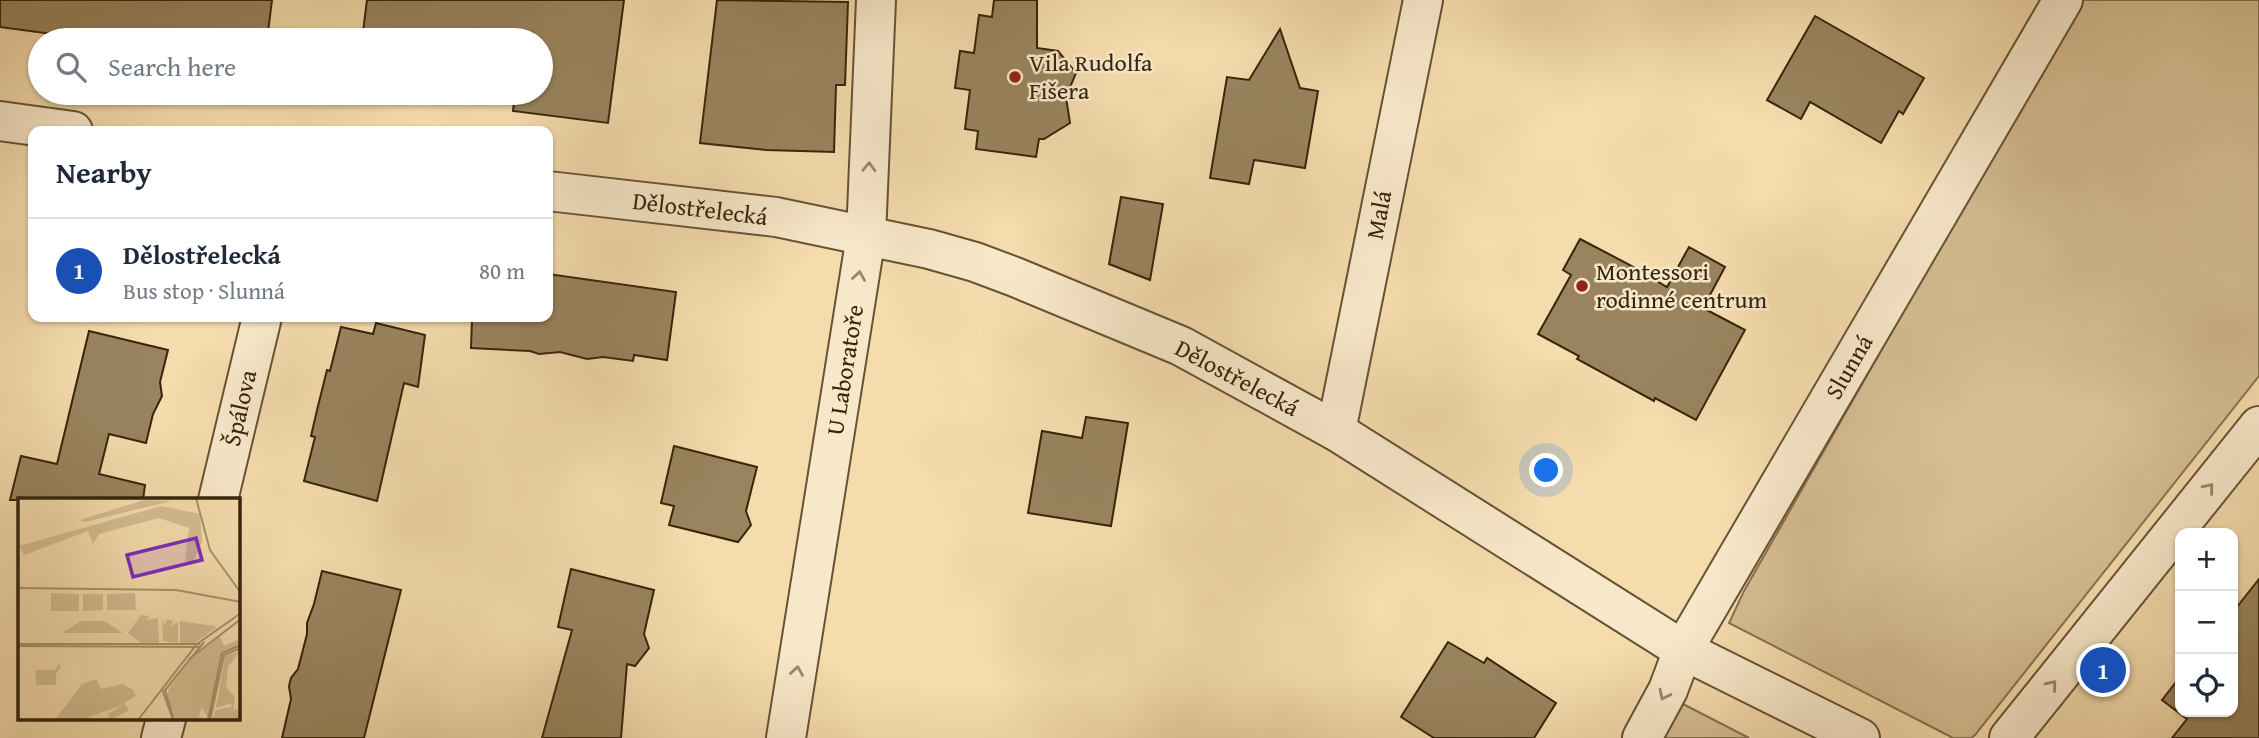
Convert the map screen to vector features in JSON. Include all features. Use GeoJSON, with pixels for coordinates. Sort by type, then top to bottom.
{"type":"FeatureCollection","features":[{"type":"Feature","properties":{"kind":"street","name":"U Laboratoře"},"geometry":{"type":"LineString","coordinates":[[786,738],[866,236],[876,0]]}},
{"type":"Feature","properties":{"kind":"street","name":"Malá"},"geometry":{"type":"LineString","coordinates":[[1336,431],[1423,0]]}},
{"type":"Feature","properties":{"kind":"street","name":"Slunná"},"geometry":{"type":"LineString","coordinates":[[1642,738],[1668,690],[1683,650],[2063,0]]}},
{"type":"Feature","properties":{"kind":"street"},"geometry":{"type":"LineString","coordinates":[[0,121],[36,126]]}},
{"type":"Feature","properties":{"kind":"street","name":"Dělostřelecká"},"geometry":{"type":"LineString","coordinates":[[553,192],[776,217],[929,249],[975,262],[1181,346],[1336,431],[1683,650],[1860,738]]}},
{"type":"Feature","properties":{"kind":"street","name":"Špálova"},"geometry":{"type":"LineString","coordinates":[[218,498],[261,322]]}},
{"type":"Feature","properties":{"kind":"street"},"geometry":{"type":"LineString","coordinates":[[2009,738],[2259,426]]}},
{"type":"Feature","properties":{"kind":"street"},"geometry":{"type":"LineString","coordinates":[[161,738],[166,720]]}},
{"type":"Feature","properties":{"kind":"shaded area"},"geometry":{"type":"Polygon","coordinates":[[[2081,0],[2259,0],[2259,376],[1975,735],[1971,738],[1953,738],[1729,623],[1744,591],[2081,0]]]}},
{"type":"Feature","properties":{"kind":"shaded area"},"geometry":{"type":"Polygon","coordinates":[[[1683,704],[1749,738],[1663,738],[1683,704]]]}},
{"type":"Feature","properties":{"kind":"building"},"geometry":{"type":"Polygon","coordinates":[[[0,0],[272,0],[268,28],[28,28],[28,31],[0,27],[0,0]]]}},
{"type":"Feature","properties":{"kind":"building"},"geometry":{"type":"Polygon","coordinates":[[[367,0],[624,0],[608,123],[513,111],[514,105],[553,105],[553,28],[364,28],[367,0]]]}},
{"type":"Feature","properties":{"kind":"building"},"geometry":{"type":"Polygon","coordinates":[[[717,0],[848,2],[845,85],[836,85],[834,152],[766,150],[700,143],[717,0]]]}},
{"type":"Feature","properties":{"kind":"building","name":"Vila Rudolfa Fišera"},"geometry":{"type":"Polygon","coordinates":[[[994,0],[1037,0],[1037,48],[1058,51],[1076,73],[1066,97],[1070,123],[1044,139],[1039,139],[1036,157],[976,149],[978,131],[965,129],[970,90],[955,88],[960,51],[974,53],[979,15],[992,17],[994,0]]]}},
{"type":"Feature","properties":{"kind":"building"},"geometry":{"type":"Polygon","coordinates":[[[1815,16],[1924,78],[1903,114],[1899,111],[1881,143],[1810,102],[1801,119],[1767,100],[1815,16]]]}},
{"type":"Feature","properties":{"kind":"building"},"geometry":{"type":"Polygon","coordinates":[[[1280,29],[1300,88],[1318,91],[1305,168],[1254,160],[1249,184],[1210,178],[1227,77],[1249,80],[1280,29]]]}},
{"type":"Feature","properties":{"kind":"building"},"geometry":{"type":"Polygon","coordinates":[[[1121,197],[1163,204],[1150,280],[1109,264],[1121,197]]]}},
{"type":"Feature","properties":{"kind":"building"},"geometry":{"type":"Polygon","coordinates":[[[1580,239],[1667,287],[1689,247],[1725,267],[1703,308],[1745,330],[1696,420],[1655,398],[1654,401],[1577,359],[1579,356],[1538,334],[1571,275],[1563,270],[1580,239]]]}},
{"type":"Feature","properties":{"kind":"building"},"geometry":{"type":"Polygon","coordinates":[[[553,275],[676,292],[667,360],[634,355],[633,361],[603,357],[587,359],[560,352],[539,354],[530,351],[471,348],[472,322],[553,322],[553,275]]]}},
{"type":"Feature","properties":{"kind":"building"},"geometry":{"type":"Polygon","coordinates":[[[376,323],[425,335],[418,387],[404,383],[377,501],[304,481],[315,437],[311,436],[318,406],[341,327],[373,334],[376,323]]]}},
{"type":"Feature","properties":{"kind":"building"},"geometry":{"type":"Polygon","coordinates":[[[89,331],[168,350],[160,382],[162,396],[153,414],[146,443],[109,434],[99,474],[145,485],[143,498],[10,500],[21,456],[57,464],[89,331]]]}},
{"type":"Feature","properties":{"kind":"building"},"geometry":{"type":"Polygon","coordinates":[[[1086,417],[1128,423],[1111,526],[1028,513],[1042,431],[1082,438],[1086,417]]]}},
{"type":"Feature","properties":{"kind":"building"},"geometry":{"type":"Polygon","coordinates":[[[674,446],[757,467],[746,511],[751,525],[738,542],[669,525],[674,506],[661,503],[674,446]]]}},
{"type":"Feature","properties":{"kind":"building"},"geometry":{"type":"Polygon","coordinates":[[[571,569],[654,590],[644,634],[649,648],[635,666],[627,664],[621,738],[542,738],[572,630],[558,627],[571,569]]]}},
{"type":"Feature","properties":{"kind":"building"},"geometry":{"type":"Polygon","coordinates":[[[322,571],[401,590],[364,738],[282,738],[291,699],[289,686],[298,669],[307,634],[307,623],[322,571]]]}},
{"type":"Feature","properties":{"kind":"building"},"geometry":{"type":"Polygon","coordinates":[[[2259,579],[2259,738],[2172,738],[2187,719],[2184,717],[2238,717],[2238,606],[2259,579]]]}},
{"type":"Feature","properties":{"kind":"building"},"geometry":{"type":"Polygon","coordinates":[[[1448,642],[1484,663],[1487,658],[1556,703],[1534,738],[1434,738],[1401,717],[1448,642]]]}},
{"type":"Feature","properties":{"kind":"building"},"geometry":{"type":"Polygon","coordinates":[[[2175,683],[2175,710],[2162,700],[2175,683]]]}},
{"type":"Feature","properties":{"kind":"place","name":"Vila Rudolfa Fišera"},"geometry":{"type":"Point","coordinates":[1015,77]}},
{"type":"Feature","properties":{"kind":"place","name":"Montessori rodinné centrum"},"geometry":{"type":"Point","coordinates":[1582,286]}},
{"type":"Feature","properties":{"kind":"place","name":"Dělostřelecká"},"geometry":{"type":"Point","coordinates":[2103,670]}}]}
